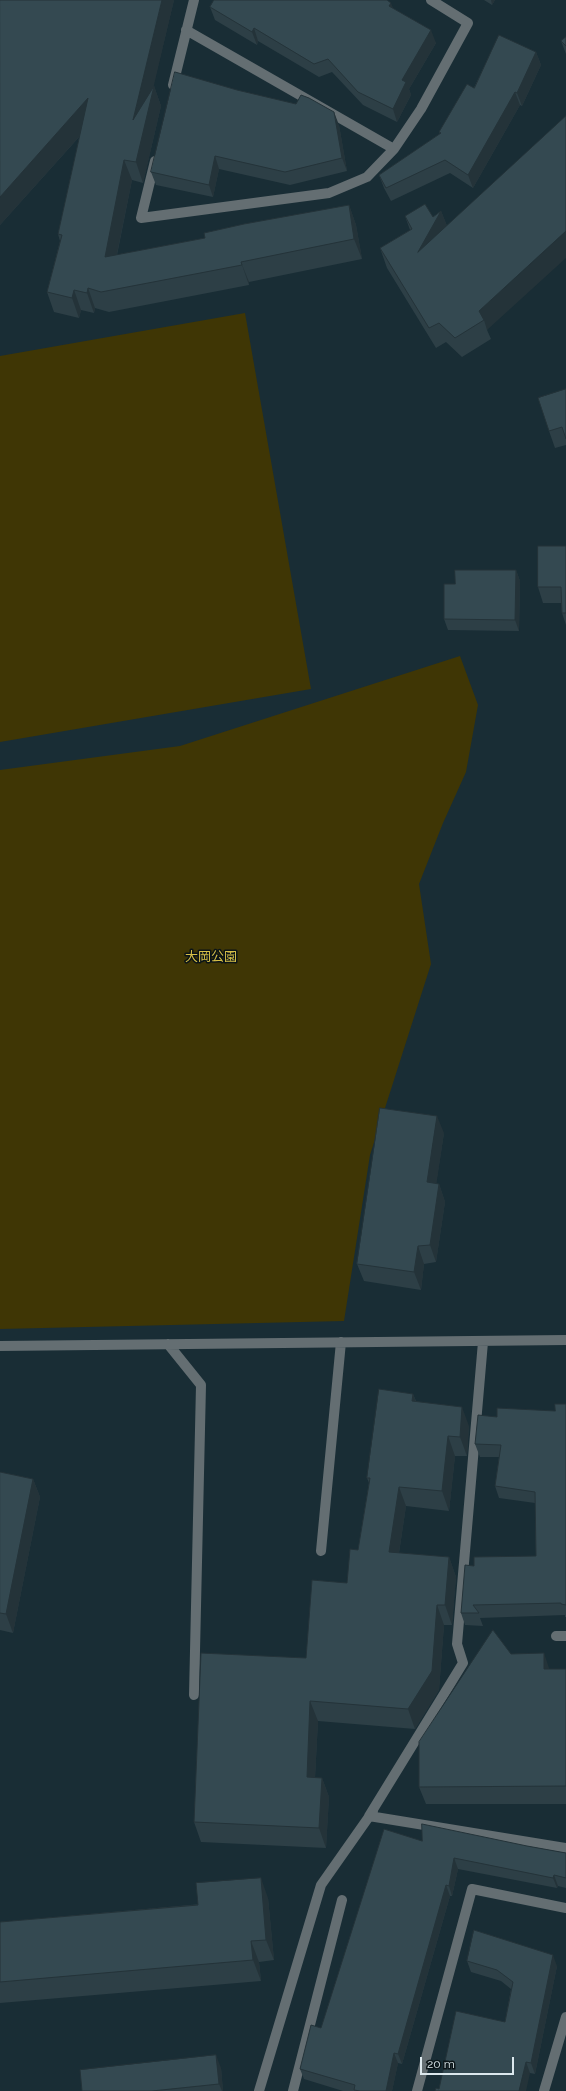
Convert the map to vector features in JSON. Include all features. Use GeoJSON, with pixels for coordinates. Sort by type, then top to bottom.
{"type":"FeatureCollection","features":[{"type":"Feature","properties":{"kind":"street"},"geometry":{"type":"LineString","coordinates":[[170,97],[194,0]]}},
{"type":"Feature","properties":{"kind":"street"},"geometry":{"type":"LineString","coordinates":[[158,150],[142,218],[329,193],[367,176],[394,149],[421,109],[468,23],[430,0]]}},
{"type":"Feature","properties":{"kind":"street"},"geometry":{"type":"LineString","coordinates":[[186,30],[394,149]]}},
{"type":"Feature","properties":{"kind":"street"},"geometry":{"type":"LineString","coordinates":[[0,1346],[566,1340]]}},
{"type":"Feature","properties":{"kind":"street"},"geometry":{"type":"LineString","coordinates":[[321,1551],[341,1342]]}},
{"type":"Feature","properties":{"kind":"street"},"geometry":{"type":"LineString","coordinates":[[259,2091],[321,1884],[373,1811],[463,1663],[457,1644],[483,1342]]}},
{"type":"Feature","properties":{"kind":"street"},"geometry":{"type":"LineString","coordinates":[[168,1344],[201,1385],[194,1695]]}},
{"type":"Feature","properties":{"kind":"street"},"geometry":{"type":"LineString","coordinates":[[373,1811],[369,1816],[566,1848]]}},
{"type":"Feature","properties":{"kind":"street"},"geometry":{"type":"LineString","coordinates":[[417,2091],[472,1889],[566,1908]]}},
{"type":"Feature","properties":{"kind":"street"},"geometry":{"type":"LineString","coordinates":[[293,2091],[342,1900]]}},
{"type":"Feature","properties":{"kind":"street"},"geometry":{"type":"LineString","coordinates":[[544,2091],[566,2017]]}},
{"type":"Feature","properties":{"kind":"green space"},"geometry":{"type":"Polygon","coordinates":[[[245,313],[311,689],[0,742],[0,356],[245,313]]]}},
{"type":"Feature","properties":{"kind":"green space","name":"大岡公園"},"geometry":{"type":"Polygon","coordinates":[[[460,656],[478,705],[466,772],[443,823],[419,884],[431,964],[370,1155],[344,1321],[0,1329],[0,770],[180,746],[460,656]]]}},
{"type":"Feature","properties":{"kind":"building"},"geometry":{"type":"Polygon","coordinates":[[[0,0],[162,0],[133,120],[154,86],[136,162],[124,160],[105,257],[205,238],[204,233],[244,224],[349,205],[354,239],[241,262],[242,265],[101,292],[88,288],[87,293],[74,290],[72,298],[47,292],[62,235],[58,234],[88,98],[0,197],[0,0]]]}},
{"type":"Feature","properties":{"kind":"building"},"geometry":{"type":"Polygon","coordinates":[[[214,0],[387,0],[391,3],[389,6],[431,30],[402,80],[406,82],[393,109],[358,92],[328,59],[314,64],[254,28],[252,32],[210,7],[214,0]]]}},
{"type":"Feature","properties":{"kind":"building"},"geometry":{"type":"Polygon","coordinates":[[[499,35],[536,52],[517,93],[515,92],[468,175],[445,160],[386,188],[379,175],[441,133],[439,132],[467,84],[474,88],[499,35]]]}},
{"type":"Feature","properties":{"kind":"building"},"geometry":{"type":"Polygon","coordinates":[[[566,37],[566,46],[561,41],[566,37]]]}},
{"type":"Feature","properties":{"kind":"building"},"geometry":{"type":"Polygon","coordinates":[[[175,72],[237,90],[296,104],[301,95],[309,98],[334,112],[342,158],[285,172],[215,156],[209,185],[151,172],[175,72]]]}},
{"type":"Feature","properties":{"kind":"building"},"geometry":{"type":"Polygon","coordinates":[[[566,116],[566,231],[479,311],[484,320],[455,338],[439,323],[429,328],[380,248],[412,229],[405,216],[425,204],[433,217],[441,211],[418,252],[566,116]]]}},
{"type":"Feature","properties":{"kind":"building"},"geometry":{"type":"Polygon","coordinates":[[[566,389],[566,439],[562,427],[549,431],[538,398],[566,389]]]}},
{"type":"Feature","properties":{"kind":"building"},"geometry":{"type":"Polygon","coordinates":[[[538,546],[566,546],[566,613],[562,613],[561,587],[538,587],[538,546]]]}},
{"type":"Feature","properties":{"kind":"building"},"geometry":{"type":"Polygon","coordinates":[[[455,570],[516,570],[515,620],[444,619],[444,584],[455,584],[455,570]]]}},
{"type":"Feature","properties":{"kind":"building"},"geometry":{"type":"Polygon","coordinates":[[[380,1108],[437,1116],[427,1182],[439,1184],[430,1245],[418,1246],[414,1272],[357,1264],[380,1108]]]}},
{"type":"Feature","properties":{"kind":"building"},"geometry":{"type":"Polygon","coordinates":[[[379,1389],[413,1394],[412,1401],[462,1407],[460,1437],[448,1436],[442,1491],[399,1487],[389,1552],[449,1557],[445,1605],[437,1605],[432,1671],[408,1709],[310,1701],[307,1777],[322,1778],[319,1828],[194,1822],[201,1653],[306,1658],[312,1580],[347,1583],[350,1549],[358,1550],[370,1478],[367,1478],[379,1389]]]}},
{"type":"Feature","properties":{"kind":"building"},"geometry":{"type":"Polygon","coordinates":[[[555,1404],[566,1404],[566,1605],[561,1603],[473,1605],[479,1613],[461,1613],[465,1565],[474,1566],[474,1557],[536,1556],[535,1492],[495,1486],[501,1445],[475,1444],[478,1415],[497,1417],[497,1408],[555,1411],[555,1404]]]}},
{"type":"Feature","properties":{"kind":"building"},"geometry":{"type":"Polygon","coordinates":[[[0,1472],[33,1479],[6,1614],[0,1613],[0,1472]]]}},
{"type":"Feature","properties":{"kind":"building"},"geometry":{"type":"Polygon","coordinates":[[[493,1630],[511,1654],[544,1653],[544,1669],[566,1669],[566,1786],[419,1787],[419,1742],[493,1630]]]}},
{"type":"Feature","properties":{"kind":"building"},"geometry":{"type":"Polygon","coordinates":[[[422,1824],[566,1853],[566,1878],[554,1875],[553,1878],[454,1858],[449,1886],[446,1885],[398,2054],[394,2053],[386,2091],[354,2090],[355,2085],[300,2069],[311,2025],[321,2028],[384,1829],[422,1841],[422,1824]]]}},
{"type":"Feature","properties":{"kind":"building"},"geometry":{"type":"Polygon","coordinates":[[[261,1878],[266,1940],[251,1941],[253,1960],[0,1982],[0,1922],[198,1905],[196,1883],[261,1878]]]}},
{"type":"Feature","properties":{"kind":"building"},"geometry":{"type":"Polygon","coordinates":[[[474,1930],[553,1955],[531,2063],[526,2062],[519,2091],[435,2091],[436,2088],[439,2089],[456,2011],[505,2022],[513,1982],[497,1970],[467,1961],[474,1930]]]}},
{"type":"Feature","properties":{"kind":"building"},"geometry":{"type":"Polygon","coordinates":[[[216,2055],[219,2084],[152,2091],[82,2091],[80,2070],[216,2055]]]}}]}
